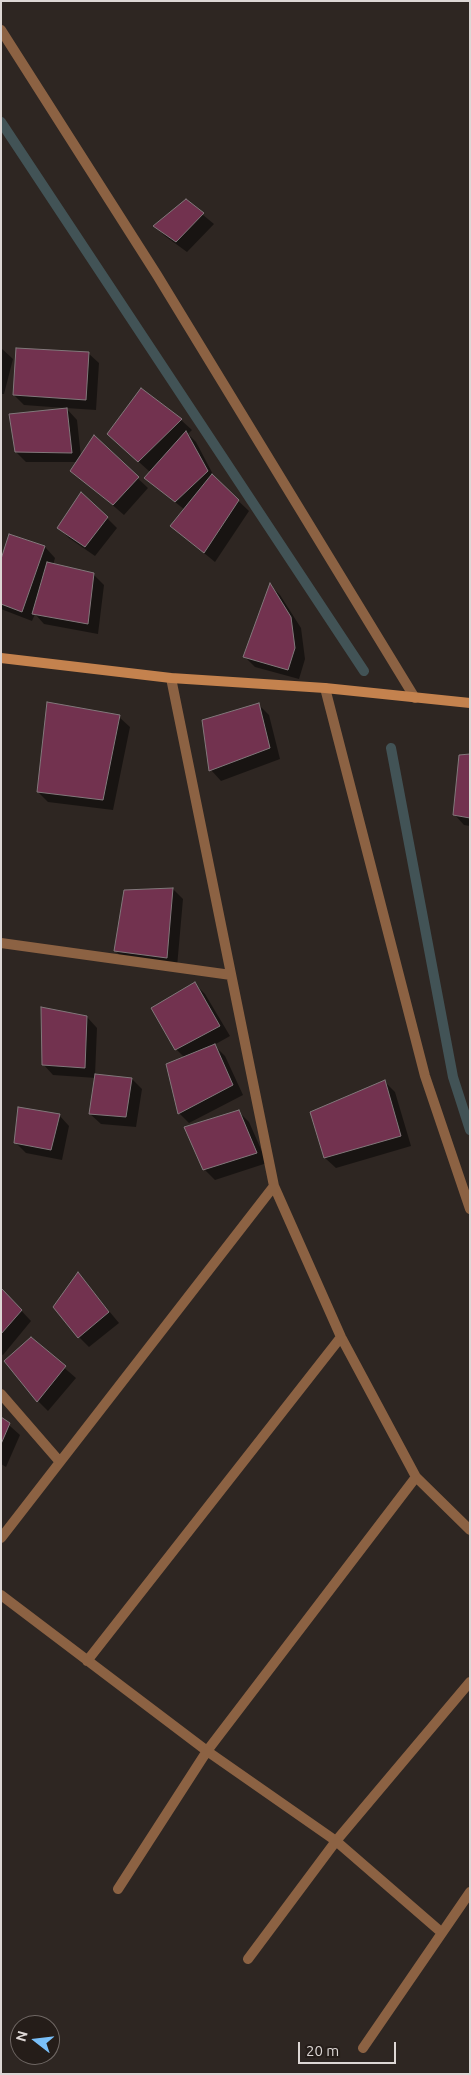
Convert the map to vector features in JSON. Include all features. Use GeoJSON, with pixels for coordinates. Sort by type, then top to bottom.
{"type":"FeatureCollection","features":[{"type":"Feature","properties":{"kind":"main road"},"geometry":{"type":"LineString","coordinates":[[1,658],[171,678],[325,688],[470,703]]}},
{"type":"Feature","properties":{"kind":"street"},"geometry":{"type":"LineString","coordinates":[[1,30],[157,275],[415,698]]}},
{"type":"Feature","properties":{"kind":"street"},"geometry":{"type":"LineString","coordinates":[[171,678],[274,1186],[340,1337],[416,1477],[470,1530]]}},
{"type":"Feature","properties":{"kind":"street"},"geometry":{"type":"LineString","coordinates":[[325,688],[425,1076],[470,1209]]}},
{"type":"Feature","properties":{"kind":"street"},"geometry":{"type":"LineString","coordinates":[[1,943],[231,975]]}},
{"type":"Feature","properties":{"kind":"street"},"geometry":{"type":"LineString","coordinates":[[1,1538],[274,1186]]}},
{"type":"Feature","properties":{"kind":"street"},"geometry":{"type":"LineString","coordinates":[[87,1661],[340,1337]]}},
{"type":"Feature","properties":{"kind":"street"},"geometry":{"type":"LineString","coordinates":[[1,1394],[60,1462]]}},
{"type":"Feature","properties":{"kind":"street"},"geometry":{"type":"LineString","coordinates":[[118,1889],[207,1750],[416,1477]]}},
{"type":"Feature","properties":{"kind":"street"},"geometry":{"type":"LineString","coordinates":[[1,1595],[207,1750],[336,1841],[442,1932]]}},
{"type":"Feature","properties":{"kind":"street"},"geometry":{"type":"LineString","coordinates":[[248,1959],[336,1841],[470,1682]]}},
{"type":"Feature","properties":{"kind":"street"},"geometry":{"type":"LineString","coordinates":[[363,2048],[470,1892]]}},
{"type":"Feature","properties":{"kind":"building"},"geometry":{"type":"Polygon","coordinates":[[[186,199],[204,213],[176,242],[153,226],[186,199]]]}},
{"type":"Feature","properties":{"kind":"building"},"geometry":{"type":"Polygon","coordinates":[[[16,348],[89,352],[86,400],[13,395],[16,348]]]}},
{"type":"Feature","properties":{"kind":"building"},"geometry":{"type":"Polygon","coordinates":[[[141,388],[182,419],[138,462],[107,434],[141,388]]]}},
{"type":"Feature","properties":{"kind":"building"},"geometry":{"type":"Polygon","coordinates":[[[67,408],[72,453],[15,452],[9,414],[67,408]]]}},
{"type":"Feature","properties":{"kind":"building"},"geometry":{"type":"Polygon","coordinates":[[[186,431],[208,471],[175,502],[144,478],[186,431]]]}},
{"type":"Feature","properties":{"kind":"building"},"geometry":{"type":"Polygon","coordinates":[[[94,435],[139,477],[113,505],[70,471],[94,435]]]}},
{"type":"Feature","properties":{"kind":"building"},"geometry":{"type":"Polygon","coordinates":[[[212,474],[239,500],[204,553],[170,526],[212,474]]]}},
{"type":"Feature","properties":{"kind":"building"},"geometry":{"type":"Polygon","coordinates":[[[81,492],[108,517],[85,547],[57,528],[81,492]]]}},
{"type":"Feature","properties":{"kind":"building"},"geometry":{"type":"Polygon","coordinates":[[[9,534],[45,546],[22,612],[1,604],[1,559],[9,534]]]}},
{"type":"Feature","properties":{"kind":"building"},"geometry":{"type":"Polygon","coordinates":[[[47,562],[94,573],[88,624],[32,614],[47,562]]]}},
{"type":"Feature","properties":{"kind":"building"},"geometry":{"type":"Polygon","coordinates":[[[270,583],[291,617],[295,648],[288,670],[243,657],[270,583]]]}},
{"type":"Feature","properties":{"kind":"building"},"geometry":{"type":"Polygon","coordinates":[[[47,702],[120,715],[103,800],[37,792],[47,702]]]}},
{"type":"Feature","properties":{"kind":"building"},"geometry":{"type":"Polygon","coordinates":[[[259,703],[270,748],[209,771],[202,720],[259,703]]]}},
{"type":"Feature","properties":{"kind":"building"},"geometry":{"type":"Polygon","coordinates":[[[470,754],[470,818],[453,815],[459,755],[470,754]]]}},
{"type":"Feature","properties":{"kind":"building"},"geometry":{"type":"Polygon","coordinates":[[[173,888],[167,958],[114,951],[124,890],[173,888]]]}},
{"type":"Feature","properties":{"kind":"building"},"geometry":{"type":"Polygon","coordinates":[[[195,982],[220,1026],[175,1050],[151,1008],[195,982]]]}},
{"type":"Feature","properties":{"kind":"building"},"geometry":{"type":"Polygon","coordinates":[[[41,1007],[87,1016],[85,1068],[42,1065],[41,1007]]]}},
{"type":"Feature","properties":{"kind":"building"},"geometry":{"type":"Polygon","coordinates":[[[215,1044],[233,1085],[178,1114],[166,1064],[215,1044]]]}},
{"type":"Feature","properties":{"kind":"building"},"geometry":{"type":"Polygon","coordinates":[[[95,1074],[132,1078],[126,1117],[89,1114],[95,1074]]]}},
{"type":"Feature","properties":{"kind":"building"},"geometry":{"type":"Polygon","coordinates":[[[385,1080],[401,1136],[324,1158],[310,1112],[385,1080]]]}},
{"type":"Feature","properties":{"kind":"building"},"geometry":{"type":"Polygon","coordinates":[[[18,1107],[60,1114],[51,1150],[14,1143],[18,1107]]]}},
{"type":"Feature","properties":{"kind":"building"},"geometry":{"type":"Polygon","coordinates":[[[239,1110],[257,1153],[203,1170],[184,1127],[239,1110]]]}},
{"type":"Feature","properties":{"kind":"building"},"geometry":{"type":"Polygon","coordinates":[[[78,1272],[109,1312],[78,1338],[53,1307],[78,1272]]]}},
{"type":"Feature","properties":{"kind":"building"},"geometry":{"type":"Polygon","coordinates":[[[1,1288],[22,1310],[1,1334],[1,1288]]]}},
{"type":"Feature","properties":{"kind":"building"},"geometry":{"type":"Polygon","coordinates":[[[31,1337],[66,1366],[37,1402],[4,1361],[31,1337]]]}},
{"type":"Feature","properties":{"kind":"building"},"geometry":{"type":"Polygon","coordinates":[[[1,1417],[10,1423],[1,1444],[1,1417]]]}},
{"type":"Feature","properties":{"kind":"waterway"},"geometry":{"type":"LineString","coordinates":[[1,122],[364,671]]}},
{"type":"Feature","properties":{"kind":"waterway"},"geometry":{"type":"LineString","coordinates":[[391,748],[453,1077],[470,1130]]}}]}
